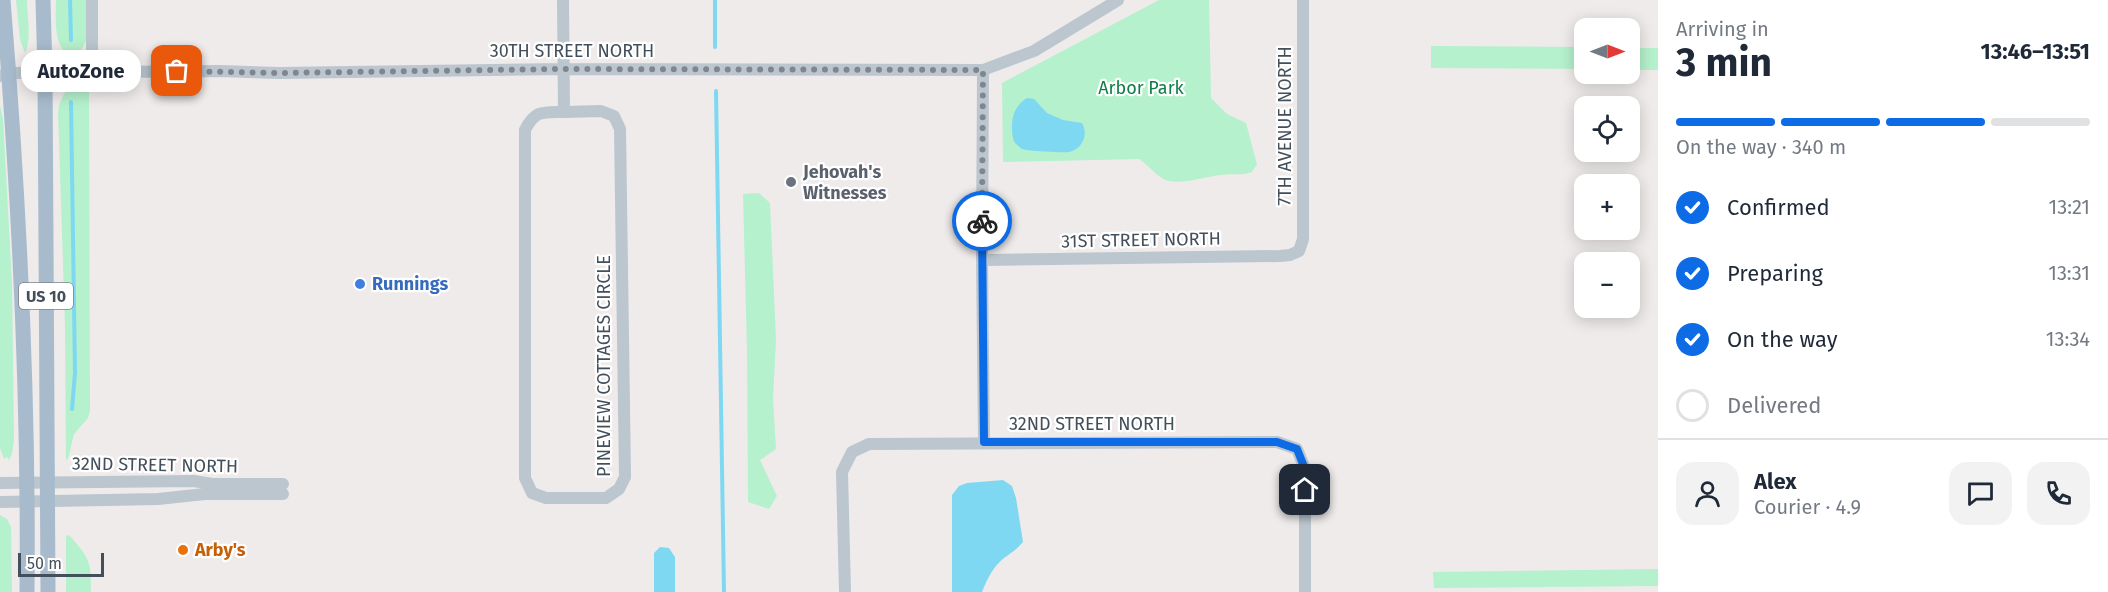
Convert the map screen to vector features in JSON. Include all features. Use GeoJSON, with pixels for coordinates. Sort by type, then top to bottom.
{"type":"FeatureCollection","features":[{"type":"Feature","properties":{"kind":"main road","name":"US 10"},"geometry":{"type":"LineString","coordinates":[[3,0],[3,72],[20,236],[27,482],[27,592]]}},
{"type":"Feature","properties":{"kind":"main road","name":"US 10"},"geometry":{"type":"LineString","coordinates":[[43,0],[48,592]]}},
{"type":"Feature","properties":{"kind":"street"},"geometry":{"type":"LineString","coordinates":[[92,0],[92,71]]}},
{"type":"Feature","properties":{"kind":"street"},"geometry":{"type":"LineString","coordinates":[[563,0],[564,112]]}},
{"type":"Feature","properties":{"kind":"street","name":"30TH STREET NORTH"},"geometry":{"type":"LineString","coordinates":[[3,72],[279,73],[563,69],[983,70],[1034,51],[1118,0]]}},
{"type":"Feature","properties":{"kind":"street","name":"7TH AVENUE NORTH"},"geometry":{"type":"LineString","coordinates":[[1299,251],[1303,239],[1303,0]]}},
{"type":"Feature","properties":{"kind":"street"},"geometry":{"type":"LineString","coordinates":[[983,70],[984,442]]}},
{"type":"Feature","properties":{"kind":"street","name":"PINEVIEW COTTAGES CIRCLE"},"geometry":{"type":"LineString","coordinates":[[601,111],[615,116],[620,129],[625,477],[620,489],[606,498],[546,498],[532,493],[525,478],[525,130],[531,119],[542,112],[564,112],[601,111]]}},
{"type":"Feature","properties":{"kind":"street","name":"31ST STREET NORTH"},"geometry":{"type":"LineString","coordinates":[[982,260],[1280,256],[1299,251]]}},
{"type":"Feature","properties":{"kind":"street","name":"32ND STREET NORTH"},"geometry":{"type":"LineString","coordinates":[[845,592],[843,472],[852,452],[869,444],[1277,442],[1297,449],[1305,469],[1305,592]]}},
{"type":"Feature","properties":{"kind":"street","name":"32ND STREET NORTH"},"geometry":{"type":"LineString","coordinates":[[0,483],[194,481],[283,489],[158,499],[0,502]]}},
{"type":"Feature","properties":{"kind":"green space"},"geometry":{"type":"Polygon","coordinates":[[[16,0],[27,0],[29,34],[25,53],[20,40],[16,0]]]}},
{"type":"Feature","properties":{"kind":"green space"},"geometry":{"type":"Polygon","coordinates":[[[56,0],[86,0],[86,41],[79,54],[66,54],[59,42],[56,28],[56,0]]]}},
{"type":"Feature","properties":{"kind":"green space","name":"Arbor Park"},"geometry":{"type":"Polygon","coordinates":[[[1159,0],[1209,0],[1211,98],[1227,114],[1246,123],[1257,164],[1252,172],[1174,182],[1161,178],[1139,159],[1003,162],[1002,83],[1159,0]]]}},
{"type":"Feature","properties":{"kind":"green space"},"geometry":{"type":"Polygon","coordinates":[[[1431,46],[1574,47],[1574,69],[1431,68],[1431,46]]]}},
{"type":"Feature","properties":{"kind":"green space"},"geometry":{"type":"Polygon","coordinates":[[[1640,48],[1658,48],[1658,70],[1640,70],[1640,48]]]}},
{"type":"Feature","properties":{"kind":"green space"},"geometry":{"type":"Polygon","coordinates":[[[81,84],[89,85],[90,411],[88,418],[74,434],[66,460],[65,327],[58,111],[65,93],[81,84]]]}},
{"type":"Feature","properties":{"kind":"green space"},"geometry":{"type":"Polygon","coordinates":[[[0,106],[3,119],[12,282],[14,440],[9,460],[7,457],[4,459],[0,448],[0,106]]]}},
{"type":"Feature","properties":{"kind":"green space"},"geometry":{"type":"Polygon","coordinates":[[[759,193],[770,203],[776,340],[773,398],[776,449],[760,460],[777,496],[769,509],[748,502],[743,194],[759,193]]]}},
{"type":"Feature","properties":{"kind":"green space"},"geometry":{"type":"Polygon","coordinates":[[[0,515],[7,519],[11,527],[12,592],[0,592],[0,515]]]}},
{"type":"Feature","properties":{"kind":"green space"},"geometry":{"type":"Polygon","coordinates":[[[66,535],[77,544],[88,561],[91,573],[91,592],[66,592],[66,535]]]}},
{"type":"Feature","properties":{"kind":"green space"},"geometry":{"type":"Polygon","coordinates":[[[1658,569],[1658,586],[1434,588],[1433,572],[1658,569]]]}},
{"type":"Feature","properties":{"kind":"water"},"geometry":{"type":"Polygon","coordinates":[[[1027,98],[1034,99],[1047,113],[1063,120],[1082,123],[1085,132],[1081,145],[1069,152],[1022,149],[1014,141],[1012,125],[1018,106],[1027,98]]]}},
{"type":"Feature","properties":{"kind":"water"},"geometry":{"type":"Polygon","coordinates":[[[1003,480],[1012,486],[1016,498],[1023,542],[997,565],[982,592],[952,592],[952,495],[959,486],[967,483],[1003,480]]]}},
{"type":"Feature","properties":{"kind":"water"},"geometry":{"type":"Polygon","coordinates":[[[660,547],[669,548],[675,557],[675,592],[654,592],[654,553],[660,547]]]}},
{"type":"Feature","properties":{"kind":"waterway"},"geometry":{"type":"LineString","coordinates":[[70,0],[71,40]]}},
{"type":"Feature","properties":{"kind":"waterway"},"geometry":{"type":"LineString","coordinates":[[715,0],[715,47]]}},
{"type":"Feature","properties":{"kind":"waterway"},"geometry":{"type":"LineString","coordinates":[[716,91],[724,592]]}},
{"type":"Feature","properties":{"kind":"waterway"},"geometry":{"type":"LineString","coordinates":[[71,102],[75,373],[72,409]]}},
{"type":"Feature","properties":{"kind":"way so far"},"geometry":{"type":"LineString","coordinates":[[177,71],[279,73],[563,69],[983,70],[982,221]]}},
{"type":"Feature","properties":{"kind":"place","name":"AutoZone"},"geometry":{"type":"Point","coordinates":[177,71]}},
{"type":"Feature","properties":{"kind":"place","name":"Jehovah's Witnesses"},"geometry":{"type":"Point","coordinates":[791,182]}},
{"type":"Feature","properties":{"kind":"place","name":"Runnings"},"geometry":{"type":"Point","coordinates":[360,284]}},
{"type":"Feature","properties":{"kind":"place","name":"Arby's"},"geometry":{"type":"Point","coordinates":[183,550]}},
{"type":"Feature","properties":{"kind":"route"},"geometry":{"type":"LineString","coordinates":[[982,221],[984,442],[1277,442],[1297,449],[1305,469],[1305,490]]}}]}
